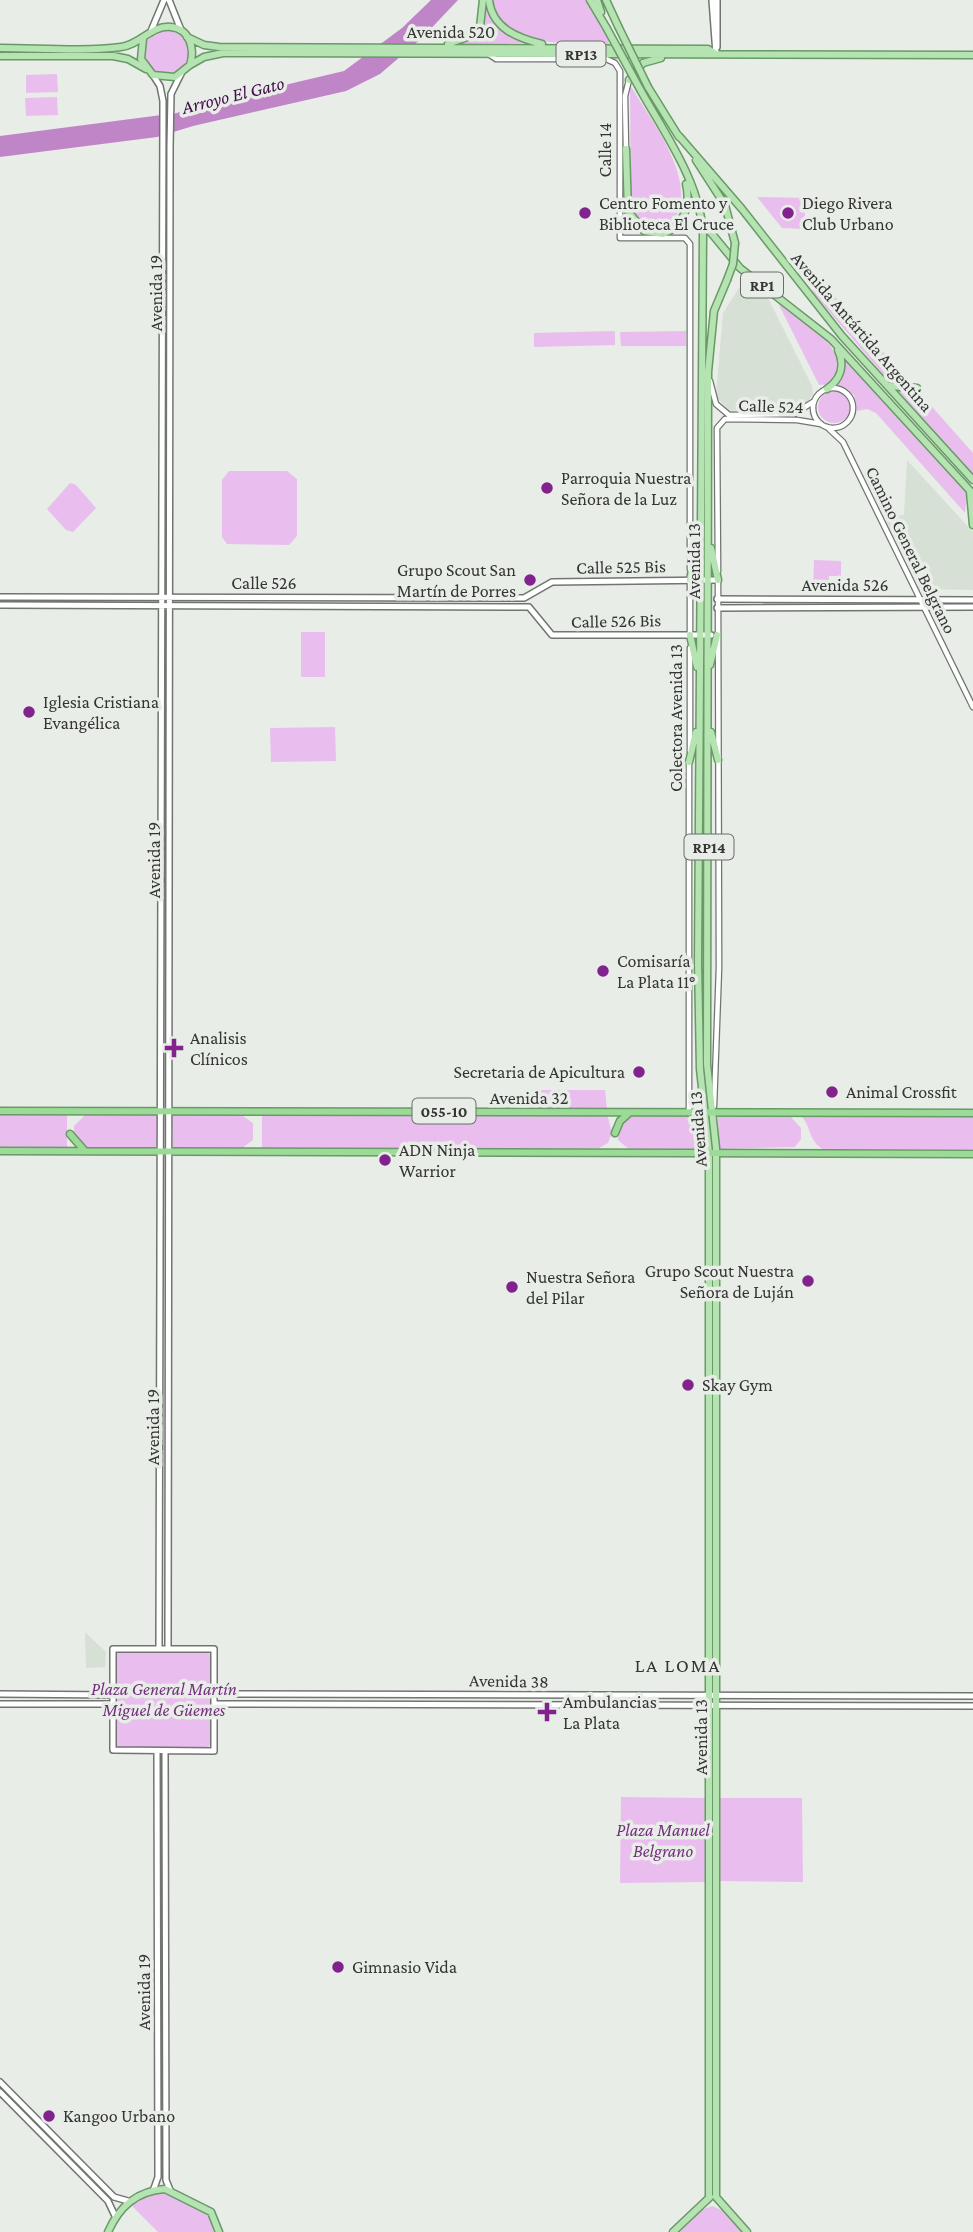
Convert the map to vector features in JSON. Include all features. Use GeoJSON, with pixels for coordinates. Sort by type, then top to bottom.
{"type":"FeatureCollection","features":[{"type":"Feature","properties":{"kind":"highway","name":"Avenida 32"},"geometry":{"type":"LineString","coordinates":[[0,1111],[973,1113]]}},
{"type":"Feature","properties":{"kind":"highway"},"geometry":{"type":"LineString","coordinates":[[615,1133],[620,1121],[630,1113]]}},
{"type":"Feature","properties":{"kind":"highway"},"geometry":{"type":"LineString","coordinates":[[69,1134],[86,1151]]}},
{"type":"Feature","properties":{"kind":"highway"},"geometry":{"type":"LineString","coordinates":[[0,1151],[973,1154]]}},
{"type":"Feature","properties":{"kind":"main road"},"geometry":{"type":"LineString","coordinates":[[152,31],[164,0]]}},
{"type":"Feature","properties":{"kind":"main road"},"geometry":{"type":"LineString","coordinates":[[169,0],[192,50],[190,65]]}},
{"type":"Feature","properties":{"kind":"main road"},"geometry":{"type":"LineString","coordinates":[[443,46],[477,30],[484,14],[483,0]]}},
{"type":"Feature","properties":{"kind":"main road"},"geometry":{"type":"LineString","coordinates":[[489,0],[493,16],[504,28],[522,38],[554,46]]}},
{"type":"Feature","properties":{"kind":"main road"},"geometry":{"type":"LineString","coordinates":[[590,0],[605,25]]}},
{"type":"Feature","properties":{"kind":"main road","name":"RP1"},"geometry":{"type":"LineString","coordinates":[[597,0],[605,25]]}},
{"type":"Feature","properties":{"kind":"main road","name":"Avenida 13"},"geometry":{"type":"LineString","coordinates":[[606,0],[648,87],[724,205],[735,243],[733,264],[711,327],[699,580],[708,719],[708,1113]]}},
{"type":"Feature","properties":{"kind":"main road"},"geometry":{"type":"LineString","coordinates":[[712,0],[716,54]]}},
{"type":"Feature","properties":{"kind":"main road"},"geometry":{"type":"LineString","coordinates":[[716,54],[717,0]]}},
{"type":"Feature","properties":{"kind":"main road","name":"Avenida 13"},"geometry":{"type":"LineString","coordinates":[[605,25],[684,172],[702,222],[703,531],[708,580],[698,720],[698,1003],[713,1153],[712,2197]]}},
{"type":"Feature","properties":{"kind":"main road"},"geometry":{"type":"LineString","coordinates":[[0,48],[112,48],[127,46],[161,28],[181,30]]}},
{"type":"Feature","properties":{"kind":"main road","name":"Avenida 520"},"geometry":{"type":"LineString","coordinates":[[187,37],[204,45],[219,47],[372,47],[486,53],[973,55]]}},
{"type":"Feature","properties":{"kind":"main road"},"geometry":{"type":"LineString","coordinates":[[143,38],[141,59],[146,69]]}},
{"type":"Feature","properties":{"kind":"main road","name":"Avenida 520"},"geometry":{"type":"LineString","coordinates":[[190,65],[204,57],[223,53],[365,53],[443,46],[708,49],[716,54]]}},
{"type":"Feature","properties":{"kind":"main road"},"geometry":{"type":"LineString","coordinates":[[629,80],[643,64],[677,55]]}},
{"type":"Feature","properties":{"kind":"main road"},"geometry":{"type":"LineString","coordinates":[[0,56],[113,56],[128,59],[153,75],[167,78],[181,74]]}},
{"type":"Feature","properties":{"kind":"main road","name":"RP13"},"geometry":{"type":"LineString","coordinates":[[181,74],[190,65]]}},
{"type":"Feature","properties":{"kind":"main road","name":"Avenida 19"},"geometry":{"type":"LineString","coordinates":[[168,1649],[163,597],[167,136],[171,94],[181,74]]}},
{"type":"Feature","properties":{"kind":"main road","name":"Avenida 19"},"geometry":{"type":"LineString","coordinates":[[153,75],[163,94],[167,136],[171,606],[164,1112]]}},
{"type":"Feature","properties":{"kind":"main road","name":"Avenida Antártida Argentina"},"geometry":{"type":"LineString","coordinates":[[679,136],[742,209],[842,335],[973,480]]}},
{"type":"Feature","properties":{"kind":"main road"},"geometry":{"type":"LineString","coordinates":[[626,149],[628,211],[637,226],[649,234],[667,234],[684,217],[688,196],[684,172]]}},
{"type":"Feature","properties":{"kind":"main road","name":"Avenida Antártida Argentina"},"geometry":{"type":"LineString","coordinates":[[702,222],[710,236],[740,268],[831,339],[971,492]]}},
{"type":"Feature","properties":{"kind":"main road"},"geometry":{"type":"LineString","coordinates":[[827,388],[835,383],[841,369],[840,354],[831,339]]}},
{"type":"Feature","properties":{"kind":"main road"},"geometry":{"type":"LineString","coordinates":[[889,386],[917,388]]}},
{"type":"Feature","properties":{"kind":"main road"},"geometry":{"type":"LineString","coordinates":[[971,492],[973,525]]}},
{"type":"Feature","properties":{"kind":"main road"},"geometry":{"type":"LineString","coordinates":[[690,580],[703,531]]}},
{"type":"Feature","properties":{"kind":"main road"},"geometry":{"type":"LineString","coordinates":[[703,531],[718,580]]}},
{"type":"Feature","properties":{"kind":"main road","name":"Calle 525 Bis"},"geometry":{"type":"LineString","coordinates":[[529,597],[552,582],[718,580]]}},
{"type":"Feature","properties":{"kind":"main road","name":"Calle 526"},"geometry":{"type":"LineString","coordinates":[[0,597],[529,597]]}},
{"type":"Feature","properties":{"kind":"main road","name":"Avenida 526"},"geometry":{"type":"LineString","coordinates":[[718,599],[973,600]]}},
{"type":"Feature","properties":{"kind":"main road","name":"Calle 526"},"geometry":{"type":"LineString","coordinates":[[0,605],[529,607]]}},
{"type":"Feature","properties":{"kind":"main road","name":"Calle 526 Bis"},"geometry":{"type":"LineString","coordinates":[[529,607],[552,635],[717,635]]}},
{"type":"Feature","properties":{"kind":"main road","name":"Avenida 526"},"geometry":{"type":"LineString","coordinates":[[718,608],[973,607]]}},
{"type":"Feature","properties":{"kind":"main road"},"geometry":{"type":"LineString","coordinates":[[690,635],[699,681]]}},
{"type":"Feature","properties":{"kind":"main road"},"geometry":{"type":"LineString","coordinates":[[707,677],[717,635]]}},
{"type":"Feature","properties":{"kind":"main road"},"geometry":{"type":"LineString","coordinates":[[708,719],[718,760]]}},
{"type":"Feature","properties":{"kind":"main road"},"geometry":{"type":"LineString","coordinates":[[690,762],[698,720]]}},
{"type":"Feature","properties":{"kind":"main road","name":"Avenida 19"},"geometry":{"type":"LineString","coordinates":[[159,1649],[164,1152]]}},
{"type":"Feature","properties":{"kind":"main road"},"geometry":{"type":"LineString","coordinates":[[113,1649],[168,1649],[214,1649],[214,1751],[113,1751],[113,1649]]}},
{"type":"Feature","properties":{"kind":"main road"},"geometry":{"type":"LineString","coordinates":[[0,1694],[113,1695]]}},
{"type":"Feature","properties":{"kind":"main road","name":"Avenida 38"},"geometry":{"type":"LineString","coordinates":[[214,1694],[973,1696]]}},
{"type":"Feature","properties":{"kind":"main road"},"geometry":{"type":"LineString","coordinates":[[0,1704],[113,1704]]}},
{"type":"Feature","properties":{"kind":"main road","name":"Avenida 38"},"geometry":{"type":"LineString","coordinates":[[214,1704],[973,1706]]}},
{"type":"Feature","properties":{"kind":"main road","name":"Avenida 19"},"geometry":{"type":"LineString","coordinates":[[153,2191],[158,2177],[157,1751]]}},
{"type":"Feature","properties":{"kind":"main road","name":"Avenida 19"},"geometry":{"type":"LineString","coordinates":[[165,1751],[166,2180],[170,2190]]}},
{"type":"Feature","properties":{"kind":"main road"},"geometry":{"type":"LineString","coordinates":[[0,2082],[114,2197],[128,2201]]}},
{"type":"Feature","properties":{"kind":"main road"},"geometry":{"type":"LineString","coordinates":[[0,2092],[108,2201],[115,2216]]}},
{"type":"Feature","properties":{"kind":"main road"},"geometry":{"type":"LineString","coordinates":[[108,2232],[115,2216],[128,2201],[153,2191],[170,2190],[211,2212],[219,2232]]}},
{"type":"Feature","properties":{"kind":"main road"},"geometry":{"type":"LineString","coordinates":[[673,2232],[712,2197],[747,2232]]}},
{"type":"Feature","properties":{"kind":"street","name":"Calle 14"},"geometry":{"type":"LineString","coordinates":[[486,53],[496,59],[606,59],[615,63],[620,71],[620,238],[688,241]]}},
{"type":"Feature","properties":{"kind":"street","name":"Calle 14"},"geometry":{"type":"LineString","coordinates":[[626,149],[625,96],[629,80]]}},
{"type":"Feature","properties":{"kind":"street","name":"Colectora Avenida 13"},"geometry":{"type":"LineString","coordinates":[[688,241],[691,248],[689,1113]]}},
{"type":"Feature","properties":{"kind":"street","name":"Calle 524"},"geometry":{"type":"LineString","coordinates":[[709,372],[716,404],[729,415],[794,414],[813,402]]}},
{"type":"Feature","properties":{"kind":"street","name":"RP1"},"geometry":{"type":"LineString","coordinates":[[813,402],[827,388]]}},
{"type":"Feature","properties":{"kind":"street"},"geometry":{"type":"LineString","coordinates":[[827,388],[842,390],[852,402],[851,417],[845,424],[843,442]]}},
{"type":"Feature","properties":{"kind":"street"},"geometry":{"type":"LineString","coordinates":[[813,402],[813,415],[821,424],[827,427],[845,424]]}},
{"type":"Feature","properties":{"kind":"street","name":"Calle 524"},"geometry":{"type":"LineString","coordinates":[[718,580],[717,428],[720,422],[725,419],[797,419],[821,424]]}},
{"type":"Feature","properties":{"kind":"street","name":"Camino General Belgrano"},"geometry":{"type":"LineString","coordinates":[[827,427],[843,442],[973,707]]}},
{"type":"Feature","properties":{"kind":"street"},"geometry":{"type":"LineString","coordinates":[[708,1113],[719,968],[718,580]]}},
{"type":"Feature","properties":{"kind":"shaded area"},"geometry":{"type":"Polygon","coordinates":[[[431,0],[458,0],[422,38],[380,74],[346,91],[193,126],[157,137],[0,157],[0,136],[177,113],[191,107],[344,71],[402,28],[431,0]]]}},
{"type":"Feature","properties":{"kind":"shaded area"},"geometry":{"type":"Polygon","coordinates":[[[744,280],[768,298],[812,386],[813,394],[803,408],[729,411],[716,396],[723,313],[744,280]]]}},
{"type":"Feature","properties":{"kind":"shaded area"},"geometry":{"type":"Polygon","coordinates":[[[907,460],[973,532],[973,590],[920,589],[883,515],[904,515],[907,460]]]}},
{"type":"Feature","properties":{"kind":"shaded area"},"geometry":{"type":"Polygon","coordinates":[[[85,1632],[106,1652],[105,1667],[86,1668],[85,1632]]]}},
{"type":"Feature","properties":{"kind":"green space"},"geometry":{"type":"Polygon","coordinates":[[[486,0],[495,23],[530,43],[455,44],[470,37],[480,28],[485,16],[486,0]]]}},
{"type":"Feature","properties":{"kind":"green space"},"geometry":{"type":"Polygon","coordinates":[[[492,0],[588,0],[603,25],[609,44],[557,43],[523,36],[509,28],[498,16],[492,0]]]}},
{"type":"Feature","properties":{"kind":"green space"},"geometry":{"type":"Polygon","coordinates":[[[166,30],[182,36],[188,52],[182,68],[166,74],[150,68],[144,52],[150,36],[166,30]]]}},
{"type":"Feature","properties":{"kind":"green space"},"geometry":{"type":"Polygon","coordinates":[[[57,74],[58,92],[26,93],[26,75],[57,74]]]}},
{"type":"Feature","properties":{"kind":"green space"},"geometry":{"type":"Polygon","coordinates":[[[630,85],[662,137],[679,177],[681,196],[677,214],[666,229],[645,228],[631,212],[630,85]]]}},
{"type":"Feature","properties":{"kind":"green space"},"geometry":{"type":"Polygon","coordinates":[[[57,97],[58,115],[26,116],[25,98],[57,97]]]}},
{"type":"Feature","properties":{"kind":"green space","name":"Diego Rivera Club Urbano"},"geometry":{"type":"Polygon","coordinates":[[[757,197],[806,198],[804,229],[782,228],[757,197]]]}},
{"type":"Feature","properties":{"kind":"green space"},"geometry":{"type":"Polygon","coordinates":[[[808,266],[906,378],[905,384],[890,382],[813,293],[808,266]]]}},
{"type":"Feature","properties":{"kind":"green space"},"geometry":{"type":"Polygon","coordinates":[[[777,301],[812,326],[832,348],[836,359],[835,371],[828,384],[819,385],[777,301]]]}},
{"type":"Feature","properties":{"kind":"green space"},"geometry":{"type":"Polygon","coordinates":[[[615,331],[615,345],[534,347],[534,333],[615,331]]]}},
{"type":"Feature","properties":{"kind":"green space"},"geometry":{"type":"Polygon","coordinates":[[[686,331],[686,346],[621,346],[620,332],[686,331]]]}},
{"type":"Feature","properties":{"kind":"green space"},"geometry":{"type":"Polygon","coordinates":[[[842,355],[967,493],[965,513],[876,413],[867,409],[857,411],[854,395],[836,384],[844,372],[842,355]]]}},
{"type":"Feature","properties":{"kind":"green space"},"geometry":{"type":"Polygon","coordinates":[[[897,390],[918,391],[973,453],[973,475],[897,390]]]}},
{"type":"Feature","properties":{"kind":"green space"},"geometry":{"type":"Polygon","coordinates":[[[834,391],[846,395],[850,407],[846,419],[834,423],[822,419],[818,407],[822,395],[834,391]]]}},
{"type":"Feature","properties":{"kind":"green space"},"geometry":{"type":"Polygon","coordinates":[[[229,471],[287,471],[297,479],[297,536],[289,545],[227,544],[222,537],[222,480],[229,471]]]}},
{"type":"Feature","properties":{"kind":"green space"},"geometry":{"type":"Polygon","coordinates":[[[70,483],[76,485],[96,508],[73,532],[66,530],[47,509],[70,483]]]}},
{"type":"Feature","properties":{"kind":"green space"},"geometry":{"type":"Polygon","coordinates":[[[814,560],[841,561],[841,576],[829,576],[828,589],[813,589],[814,560]]]}},
{"type":"Feature","properties":{"kind":"green space"},"geometry":{"type":"Polygon","coordinates":[[[301,632],[325,632],[325,677],[301,677],[301,632]]]}},
{"type":"Feature","properties":{"kind":"green space"},"geometry":{"type":"Polygon","coordinates":[[[335,727],[336,761],[271,762],[270,728],[335,727]]]}},
{"type":"Feature","properties":{"kind":"green space"},"geometry":{"type":"Polygon","coordinates":[[[531,1090],[605,1090],[607,1109],[533,1109],[531,1090]]]}},
{"type":"Feature","properties":{"kind":"green space"},"geometry":{"type":"Polygon","coordinates":[[[0,1114],[67,1114],[67,1148],[0,1148],[0,1114]]]}},
{"type":"Feature","properties":{"kind":"green space"},"geometry":{"type":"Polygon","coordinates":[[[86,1114],[158,1114],[158,1148],[85,1148],[74,1136],[74,1126],[86,1114]]]}},
{"type":"Feature","properties":{"kind":"green space"},"geometry":{"type":"Polygon","coordinates":[[[172,1114],[240,1114],[253,1123],[253,1140],[242,1148],[173,1149],[172,1114]]]}},
{"type":"Feature","properties":{"kind":"green space"},"geometry":{"type":"Polygon","coordinates":[[[607,1114],[612,1133],[608,1143],[599,1148],[262,1148],[262,1115],[607,1114]]]}},
{"type":"Feature","properties":{"kind":"green space"},"geometry":{"type":"Polygon","coordinates":[[[700,1115],[705,1149],[630,1150],[618,1140],[619,1126],[630,1116],[700,1115]]]}},
{"type":"Feature","properties":{"kind":"green space"},"geometry":{"type":"Polygon","coordinates":[[[790,1116],[801,1128],[801,1139],[795,1147],[719,1149],[718,1117],[790,1116]]]}},
{"type":"Feature","properties":{"kind":"green space"},"geometry":{"type":"Polygon","coordinates":[[[801,1116],[973,1116],[973,1149],[823,1149],[812,1138],[801,1116]]]}},
{"type":"Feature","properties":{"kind":"green space","name":"Plaza General Martín Miguel de Güemes"},"geometry":{"type":"Polygon","coordinates":[[[120,1651],[208,1652],[211,1656],[211,1744],[208,1747],[119,1748],[116,1745],[116,1654],[120,1651]]]}},
{"type":"Feature","properties":{"kind":"green space","name":"Plaza Manuel Belgrano"},"geometry":{"type":"Polygon","coordinates":[[[621,1797],[706,1798],[706,1882],[620,1883],[621,1797]]]}},
{"type":"Feature","properties":{"kind":"green space","name":"Plaza Manuel Belgrano"},"geometry":{"type":"Polygon","coordinates":[[[720,1798],[802,1798],[803,1882],[719,1881],[720,1798]]]}},
{"type":"Feature","properties":{"kind":"green space"},"geometry":{"type":"Polygon","coordinates":[[[160,2191],[207,2212],[216,2232],[158,2232],[129,2203],[160,2191]]]}},
{"type":"Feature","properties":{"kind":"green space"},"geometry":{"type":"Polygon","coordinates":[[[712,2206],[722,2210],[744,2232],[680,2232],[702,2210],[712,2206]]]}},
{"type":"Feature","properties":{"kind":"place","name":"Centro Fomento y Biblioteca El Cruce"},"geometry":{"type":"Point","coordinates":[585,213]}},
{"type":"Feature","properties":{"kind":"place","name":"Diego Rivera Club Urbano"},"geometry":{"type":"Point","coordinates":[788,213]}},
{"type":"Feature","properties":{"kind":"place","name":"Parroquia Nuestra Señora de la Luz"},"geometry":{"type":"Point","coordinates":[547,488]}},
{"type":"Feature","properties":{"kind":"place","name":"Grupo Scout San Martín de Porres"},"geometry":{"type":"Point","coordinates":[530,580]}},
{"type":"Feature","properties":{"kind":"place","name":"Iglesia Cristiana Evangélica"},"geometry":{"type":"Point","coordinates":[29,712]}},
{"type":"Feature","properties":{"kind":"place","name":"Comisaría La Plata 11°"},"geometry":{"type":"Point","coordinates":[603,971]}},
{"type":"Feature","properties":{"kind":"place","name":"Analisis Clínicos"},"geometry":{"type":"Point","coordinates":[174,1048]}},
{"type":"Feature","properties":{"kind":"place","name":"Secretaria de Apicultura"},"geometry":{"type":"Point","coordinates":[639,1072]}},
{"type":"Feature","properties":{"kind":"place","name":"Animal Crossfit"},"geometry":{"type":"Point","coordinates":[832,1092]}},
{"type":"Feature","properties":{"kind":"place","name":"ADN Ninja Warrior"},"geometry":{"type":"Point","coordinates":[385,1160]}},
{"type":"Feature","properties":{"kind":"place","name":"Grupo Scout Nuestra Señora de Luján"},"geometry":{"type":"Point","coordinates":[808,1281]}},
{"type":"Feature","properties":{"kind":"place","name":"Nuestra Señora del Pilar"},"geometry":{"type":"Point","coordinates":[512,1287]}},
{"type":"Feature","properties":{"kind":"place","name":"Skay Gym"},"geometry":{"type":"Point","coordinates":[688,1385]}},
{"type":"Feature","properties":{"kind":"place","name":"Ambulancias La Plata"},"geometry":{"type":"Point","coordinates":[547,1712]}},
{"type":"Feature","properties":{"kind":"place","name":"Gimnasio Vida"},"geometry":{"type":"Point","coordinates":[338,1967]}},
{"type":"Feature","properties":{"kind":"place","name":"Kangoo Urbano"},"geometry":{"type":"Point","coordinates":[49,2116]}},
{"type":"Feature","properties":{"kind":"district","name":"LA LOMA"},"geometry":{"type":"Point","coordinates":[678,1665]}},
{"type":"Feature","properties":{"kind":"water label","name":"Arroyo El Gato"},"geometry":{"type":"Point","coordinates":[233,95]}}]}
